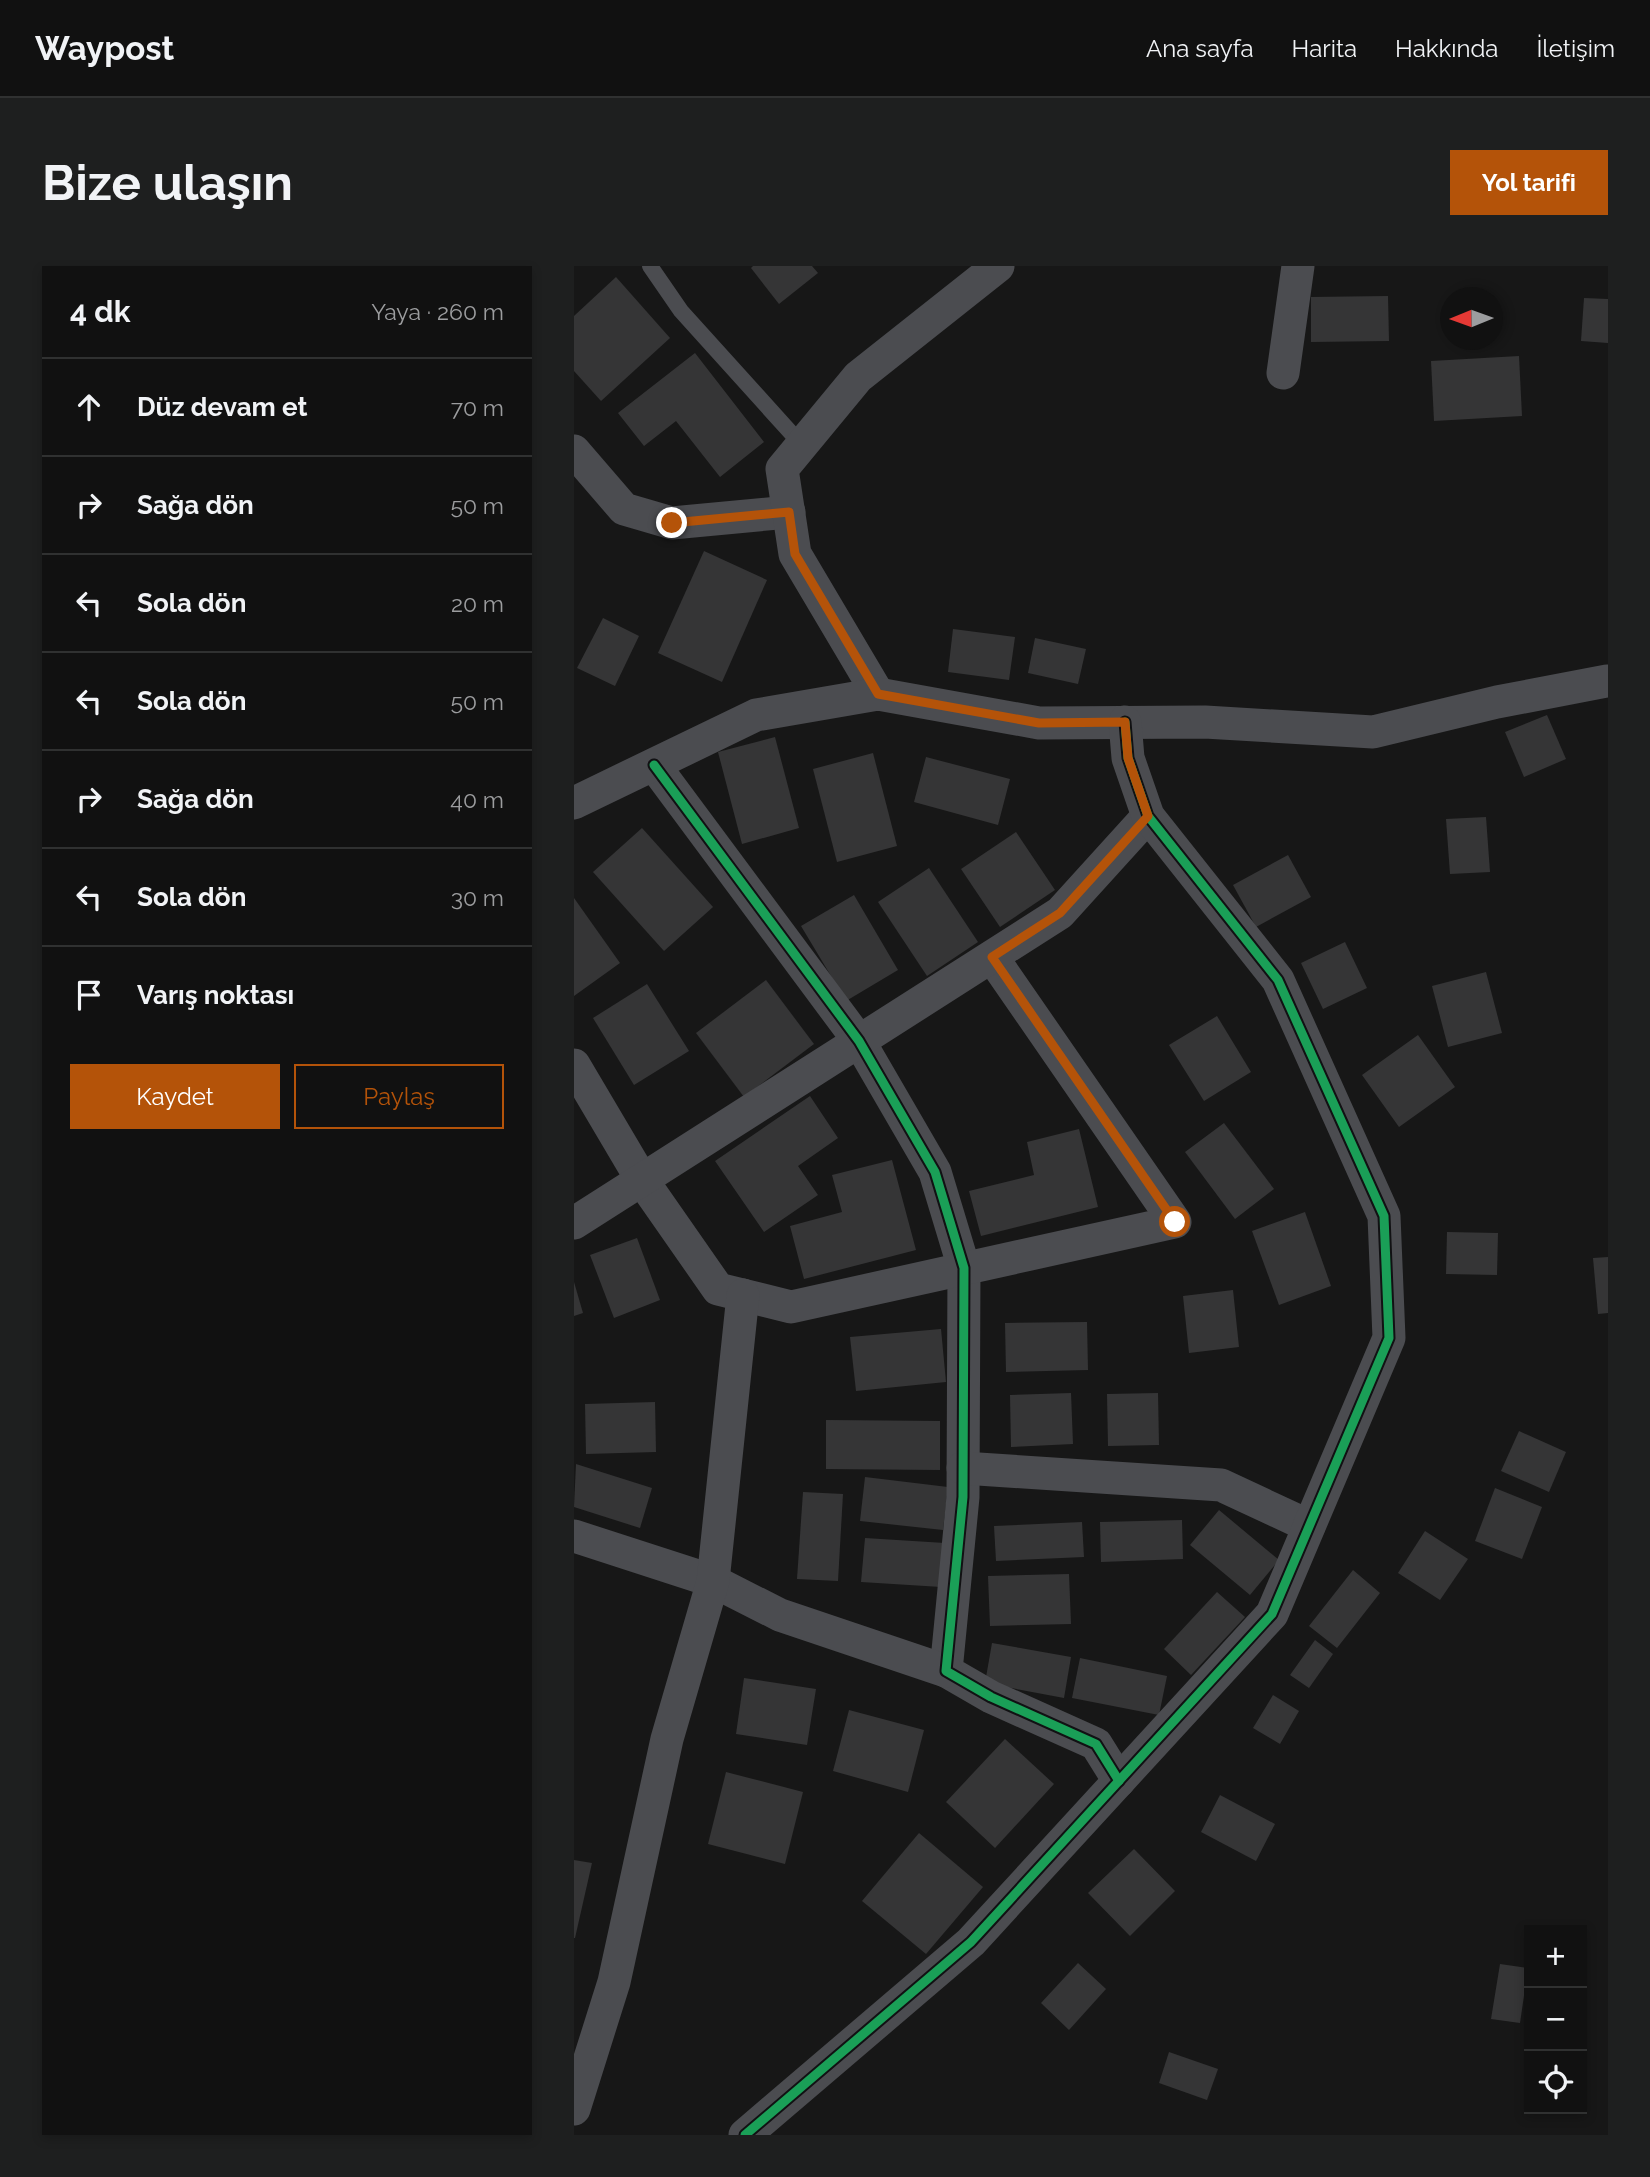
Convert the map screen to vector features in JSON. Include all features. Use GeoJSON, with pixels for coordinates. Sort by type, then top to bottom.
{"type":"FeatureCollection","features":[{"type":"Feature","properties":{"kind":"street"},"geometry":{"type":"LineString","coordinates":[[878,694],[795,554],[782,469],[858,377],[998,266]]}},
{"type":"Feature","properties":{"kind":"street"},"geometry":{"type":"LineString","coordinates":[[1283,373],[1298,266]]}},
{"type":"Feature","properties":{"kind":"street"},"geometry":{"type":"LineString","coordinates":[[574,450],[624,509],[672,523],[789,512]]}},
{"type":"Feature","properties":{"kind":"street"},"geometry":{"type":"LineString","coordinates":[[574,803],[756,715],[878,694],[1039,723],[1205,722],[1373,732],[1608,677]]}},
{"type":"Feature","properties":{"kind":"street"},"geometry":{"type":"LineString","coordinates":[[745,2135],[971,1942],[1272,1614],[1389,1338],[1384,1216],[1278,980],[1148,816],[1128,758],[1125,722]]}},
{"type":"Feature","properties":{"kind":"street"},"geometry":{"type":"LineString","coordinates":[[654,765],[859,1041],[935,1172],[964,1268],[963,1497],[946,1671]]}},
{"type":"Feature","properties":{"kind":"street"},"geometry":{"type":"LineString","coordinates":[[574,1223],[1060,913],[1148,816]]}},
{"type":"Feature","properties":{"kind":"street"},"geometry":{"type":"LineString","coordinates":[[574,1065],[642,1180],[718,1289],[791,1307],[1175,1222],[992,957]]}},
{"type":"Feature","properties":{"kind":"street"},"geometry":{"type":"LineString","coordinates":[[574,2109],[614,1982],[667,1739],[713,1581],[743,1295]]}},
{"type":"Feature","properties":{"kind":"street"},"geometry":{"type":"LineString","coordinates":[[963,1468],[1221,1485],[1309,1526]]}},
{"type":"Feature","properties":{"kind":"street"},"geometry":{"type":"LineString","coordinates":[[574,1536],[713,1581],[780,1615],[946,1671],[991,1697],[1096,1744],[1119,1781]]}},
{"type":"Feature","properties":{"kind":"lane"},"geometry":{"type":"LineString","coordinates":[[650,266],[681,311],[802,445]]}},
{"type":"Feature","properties":{"kind":"building"},"geometry":{"type":"Polygon","coordinates":[[[812,266],[818,273],[779,304],[751,268],[812,266]]]}},
{"type":"Feature","properties":{"kind":"building"},"geometry":{"type":"Polygon","coordinates":[[[616,277],[670,338],[601,401],[574,371],[574,316],[616,277]]]}},
{"type":"Feature","properties":{"kind":"building"},"geometry":{"type":"Polygon","coordinates":[[[1388,296],[1389,341],[1311,342],[1311,297],[1388,296]]]}},
{"type":"Feature","properties":{"kind":"building"},"geometry":{"type":"Polygon","coordinates":[[[1584,298],[1608,299],[1608,343],[1581,341],[1584,298]]]}},
{"type":"Feature","properties":{"kind":"building"},"geometry":{"type":"Polygon","coordinates":[[[695,353],[764,442],[720,477],[676,421],[644,446],[618,413],[695,353]]]}},
{"type":"Feature","properties":{"kind":"building"},"geometry":{"type":"Polygon","coordinates":[[[1519,356],[1522,416],[1434,421],[1431,361],[1519,356]]]}},
{"type":"Feature","properties":{"kind":"building"},"geometry":{"type":"Polygon","coordinates":[[[704,551],[767,580],[722,682],[658,653],[704,551]]]}},
{"type":"Feature","properties":{"kind":"building"},"geometry":{"type":"Polygon","coordinates":[[[603,618],[639,636],[615,686],[577,668],[603,618]]]}},
{"type":"Feature","properties":{"kind":"building"},"geometry":{"type":"Polygon","coordinates":[[[953,629],[1015,637],[1009,680],[948,672],[953,629]]]}},
{"type":"Feature","properties":{"kind":"building"},"geometry":{"type":"Polygon","coordinates":[[[1035,638],[1086,649],[1078,684],[1028,673],[1035,638]]]}},
{"type":"Feature","properties":{"kind":"building"},"geometry":{"type":"Polygon","coordinates":[[[1547,715],[1566,759],[1524,777],[1505,732],[1547,715]]]}},
{"type":"Feature","properties":{"kind":"building"},"geometry":{"type":"Polygon","coordinates":[[[775,737],[799,828],[742,844],[718,752],[775,737]]]}},
{"type":"Feature","properties":{"kind":"building"},"geometry":{"type":"Polygon","coordinates":[[[873,753],[897,846],[837,862],[813,769],[873,753]]]}},
{"type":"Feature","properties":{"kind":"building"},"geometry":{"type":"Polygon","coordinates":[[[926,757],[1010,779],[998,825],[914,802],[926,757]]]}},
{"type":"Feature","properties":{"kind":"building"},"geometry":{"type":"Polygon","coordinates":[[[1486,817],[1490,872],[1450,874],[1446,819],[1486,817]]]}},
{"type":"Feature","properties":{"kind":"building"},"geometry":{"type":"Polygon","coordinates":[[[642,828],[713,907],[664,951],[593,872],[642,828]]]}},
{"type":"Feature","properties":{"kind":"building"},"geometry":{"type":"Polygon","coordinates":[[[1016,832],[1055,890],[1000,927],[961,869],[1016,832]]]}},
{"type":"Feature","properties":{"kind":"building"},"geometry":{"type":"Polygon","coordinates":[[[1288,855],[1311,897],[1256,927],[1233,885],[1288,855]]]}},
{"type":"Feature","properties":{"kind":"building"},"geometry":{"type":"Polygon","coordinates":[[[929,868],[978,942],[927,976],[878,902],[929,868]]]}},
{"type":"Feature","properties":{"kind":"building"},"geometry":{"type":"Polygon","coordinates":[[[854,895],[898,970],[846,1001],[801,926],[854,895]]]}},
{"type":"Feature","properties":{"kind":"building"},"geometry":{"type":"Polygon","coordinates":[[[574,898],[620,963],[574,996],[574,898]]]}},
{"type":"Feature","properties":{"kind":"building"},"geometry":{"type":"Polygon","coordinates":[[[1345,942],[1367,988],[1323,1009],[1301,963],[1345,942]]]}},
{"type":"Feature","properties":{"kind":"building"},"geometry":{"type":"Polygon","coordinates":[[[1486,972],[1502,1033],[1448,1047],[1432,986],[1486,972]]]}},
{"type":"Feature","properties":{"kind":"building"},"geometry":{"type":"Polygon","coordinates":[[[766,980],[814,1044],[744,1097],[696,1033],[766,980]]]}},
{"type":"Feature","properties":{"kind":"building"},"geometry":{"type":"Polygon","coordinates":[[[647,984],[689,1051],[634,1085],[593,1018],[647,984]]]}},
{"type":"Feature","properties":{"kind":"building"},"geometry":{"type":"Polygon","coordinates":[[[1217,1016],[1251,1072],[1204,1101],[1169,1045],[1217,1016]]]}},
{"type":"Feature","properties":{"kind":"building"},"geometry":{"type":"Polygon","coordinates":[[[1418,1035],[1455,1087],[1399,1127],[1362,1075],[1418,1035]]]}},
{"type":"Feature","properties":{"kind":"building"},"geometry":{"type":"Polygon","coordinates":[[[810,1096],[838,1138],[798,1166],[818,1195],[764,1232],[715,1161],[810,1096]]]}},
{"type":"Feature","properties":{"kind":"building"},"geometry":{"type":"Polygon","coordinates":[[[1224,1123],[1274,1189],[1235,1219],[1185,1152],[1224,1123]]]}},
{"type":"Feature","properties":{"kind":"building"},"geometry":{"type":"Polygon","coordinates":[[[1079,1129],[1098,1207],[981,1236],[969,1191],[1034,1175],[1027,1142],[1079,1129]]]}},
{"type":"Feature","properties":{"kind":"building"},"geometry":{"type":"Polygon","coordinates":[[[892,1160],[916,1250],[804,1279],[790,1226],[842,1212],[832,1175],[892,1160]]]}},
{"type":"Feature","properties":{"kind":"building"},"geometry":{"type":"Polygon","coordinates":[[[1305,1212],[1331,1286],[1279,1305],[1252,1231],[1305,1212]]]}},
{"type":"Feature","properties":{"kind":"building"},"geometry":{"type":"Polygon","coordinates":[[[1447,1232],[1498,1233],[1497,1275],[1446,1274],[1447,1232]]]}},
{"type":"Feature","properties":{"kind":"building"},"geometry":{"type":"Polygon","coordinates":[[[637,1238],[660,1300],[614,1318],[590,1255],[637,1238]]]}},
{"type":"Feature","properties":{"kind":"building"},"geometry":{"type":"Polygon","coordinates":[[[1608,1257],[1608,1313],[1598,1314],[1593,1258],[1608,1257]]]}},
{"type":"Feature","properties":{"kind":"building"},"geometry":{"type":"Polygon","coordinates":[[[574,1282],[583,1313],[574,1316],[574,1282]]]}},
{"type":"Feature","properties":{"kind":"building"},"geometry":{"type":"Polygon","coordinates":[[[1233,1290],[1239,1347],[1189,1353],[1183,1296],[1233,1290]]]}},
{"type":"Feature","properties":{"kind":"building"},"geometry":{"type":"Polygon","coordinates":[[[1087,1322],[1088,1370],[1006,1372],[1005,1323],[1087,1322]]]}},
{"type":"Feature","properties":{"kind":"building"},"geometry":{"type":"Polygon","coordinates":[[[941,1329],[946,1382],[856,1391],[850,1337],[941,1329]]]}},
{"type":"Feature","properties":{"kind":"building"},"geometry":{"type":"Polygon","coordinates":[[[1071,1393],[1073,1444],[1011,1447],[1010,1395],[1071,1393]]]}},
{"type":"Feature","properties":{"kind":"building"},"geometry":{"type":"Polygon","coordinates":[[[1158,1393],[1159,1445],[1108,1446],[1107,1394],[1158,1393]]]}},
{"type":"Feature","properties":{"kind":"building"},"geometry":{"type":"Polygon","coordinates":[[[655,1402],[656,1452],[586,1454],[585,1404],[655,1402]]]}},
{"type":"Feature","properties":{"kind":"building"},"geometry":{"type":"Polygon","coordinates":[[[826,1420],[940,1421],[940,1470],[826,1469],[826,1420]]]}},
{"type":"Feature","properties":{"kind":"building"},"geometry":{"type":"Polygon","coordinates":[[[1519,1431],[1566,1452],[1549,1492],[1501,1471],[1519,1431]]]}},
{"type":"Feature","properties":{"kind":"building"},"geometry":{"type":"Polygon","coordinates":[[[576,1464],[652,1488],[640,1528],[574,1507],[576,1464]]]}},
{"type":"Feature","properties":{"kind":"building"},"geometry":{"type":"Polygon","coordinates":[[[865,1477],[948,1487],[943,1530],[860,1521],[865,1477]]]}},
{"type":"Feature","properties":{"kind":"building"},"geometry":{"type":"Polygon","coordinates":[[[1495,1488],[1542,1507],[1522,1559],[1475,1541],[1495,1488]]]}},
{"type":"Feature","properties":{"kind":"building"},"geometry":{"type":"Polygon","coordinates":[[[803,1492],[843,1494],[838,1581],[797,1579],[803,1492]]]}},
{"type":"Feature","properties":{"kind":"building"},"geometry":{"type":"Polygon","coordinates":[[[1219,1510],[1279,1560],[1250,1595],[1190,1545],[1219,1510]]]}},
{"type":"Feature","properties":{"kind":"building"},"geometry":{"type":"Polygon","coordinates":[[[1182,1520],[1183,1559],[1101,1562],[1100,1522],[1182,1520]]]}},
{"type":"Feature","properties":{"kind":"building"},"geometry":{"type":"Polygon","coordinates":[[[1082,1522],[1084,1557],[996,1561],[994,1526],[1082,1522]]]}},
{"type":"Feature","properties":{"kind":"building"},"geometry":{"type":"Polygon","coordinates":[[[1425,1531],[1468,1559],[1440,1600],[1398,1573],[1425,1531]]]}},
{"type":"Feature","properties":{"kind":"building"},"geometry":{"type":"Polygon","coordinates":[[[865,1538],[945,1543],[941,1587],[861,1582],[865,1538]]]}},
{"type":"Feature","properties":{"kind":"building"},"geometry":{"type":"Polygon","coordinates":[[[1353,1570],[1380,1593],[1337,1648],[1309,1626],[1353,1570]]]}},
{"type":"Feature","properties":{"kind":"building"},"geometry":{"type":"Polygon","coordinates":[[[1069,1574],[1071,1624],[990,1626],[988,1576],[1069,1574]]]}},
{"type":"Feature","properties":{"kind":"building"},"geometry":{"type":"Polygon","coordinates":[[[1217,1592],[1245,1617],[1191,1675],[1164,1649],[1217,1592]]]}},
{"type":"Feature","properties":{"kind":"building"},"geometry":{"type":"Polygon","coordinates":[[[1315,1640],[1333,1654],[1309,1688],[1290,1675],[1315,1640]]]}},
{"type":"Feature","properties":{"kind":"building"},"geometry":{"type":"Polygon","coordinates":[[[992,1643],[1071,1657],[1064,1698],[985,1683],[992,1643]]]}},
{"type":"Feature","properties":{"kind":"building"},"geometry":{"type":"Polygon","coordinates":[[[1080,1658],[1167,1676],[1159,1715],[1072,1698],[1080,1658]]]}},
{"type":"Feature","properties":{"kind":"building"},"geometry":{"type":"Polygon","coordinates":[[[744,1678],[816,1689],[807,1745],[736,1734],[744,1678]]]}},
{"type":"Feature","properties":{"kind":"building"},"geometry":{"type":"Polygon","coordinates":[[[1273,1695],[1299,1711],[1280,1744],[1253,1728],[1273,1695]]]}},
{"type":"Feature","properties":{"kind":"building"},"geometry":{"type":"Polygon","coordinates":[[[849,1710],[924,1730],[908,1792],[833,1771],[849,1710]]]}},
{"type":"Feature","properties":{"kind":"building"},"geometry":{"type":"Polygon","coordinates":[[[1005,1739],[1054,1784],[995,1848],[946,1802],[1005,1739]]]}},
{"type":"Feature","properties":{"kind":"building"},"geometry":{"type":"Polygon","coordinates":[[[726,1772],[803,1792],[785,1864],[708,1844],[726,1772]]]}},
{"type":"Feature","properties":{"kind":"building"},"geometry":{"type":"Polygon","coordinates":[[[1220,1795],[1275,1824],[1256,1861],[1201,1832],[1220,1795]]]}},
{"type":"Feature","properties":{"kind":"building"},"geometry":{"type":"Polygon","coordinates":[[[919,1833],[983,1887],[926,1954],[862,1901],[919,1833]]]}},
{"type":"Feature","properties":{"kind":"building"},"geometry":{"type":"Polygon","coordinates":[[[1134,1849],[1175,1891],[1130,1936],[1088,1893],[1134,1849]]]}},
{"type":"Feature","properties":{"kind":"building"},"geometry":{"type":"Polygon","coordinates":[[[574,1860],[592,1863],[575,1938],[574,1938],[574,1860]]]}},
{"type":"Feature","properties":{"kind":"building"},"geometry":{"type":"Polygon","coordinates":[[[1078,1963],[1106,1989],[1069,2030],[1041,2003],[1078,1963]]]}},
{"type":"Feature","properties":{"kind":"building"},"geometry":{"type":"Polygon","coordinates":[[[1500,1964],[1524,1967],[1520,2023],[1491,2019],[1500,1964]]]}},
{"type":"Feature","properties":{"kind":"building"},"geometry":{"type":"Polygon","coordinates":[[[1169,2052],[1218,2069],[1207,2100],[1159,2083],[1169,2052]]]}},
{"type":"Feature","properties":{"kind":"cycle path"},"geometry":{"type":"LineString","coordinates":[[745,2135],[971,1942],[1272,1614],[1389,1338],[1384,1216],[1278,980],[1148,816],[1128,758],[1125,722]]}},
{"type":"Feature","properties":{"kind":"cycle path"},"geometry":{"type":"LineString","coordinates":[[654,765],[859,1041],[935,1172],[964,1268],[963,1497],[946,1671],[991,1697],[1096,1744],[1119,1781]]}},
{"type":"Feature","properties":{"kind":"route"},"geometry":{"type":"LineString","coordinates":[[672,523],[789,512],[795,554],[878,694],[1039,723],[1125,722],[1128,758],[1148,816],[1060,913],[992,957],[1175,1222]]}}]}
